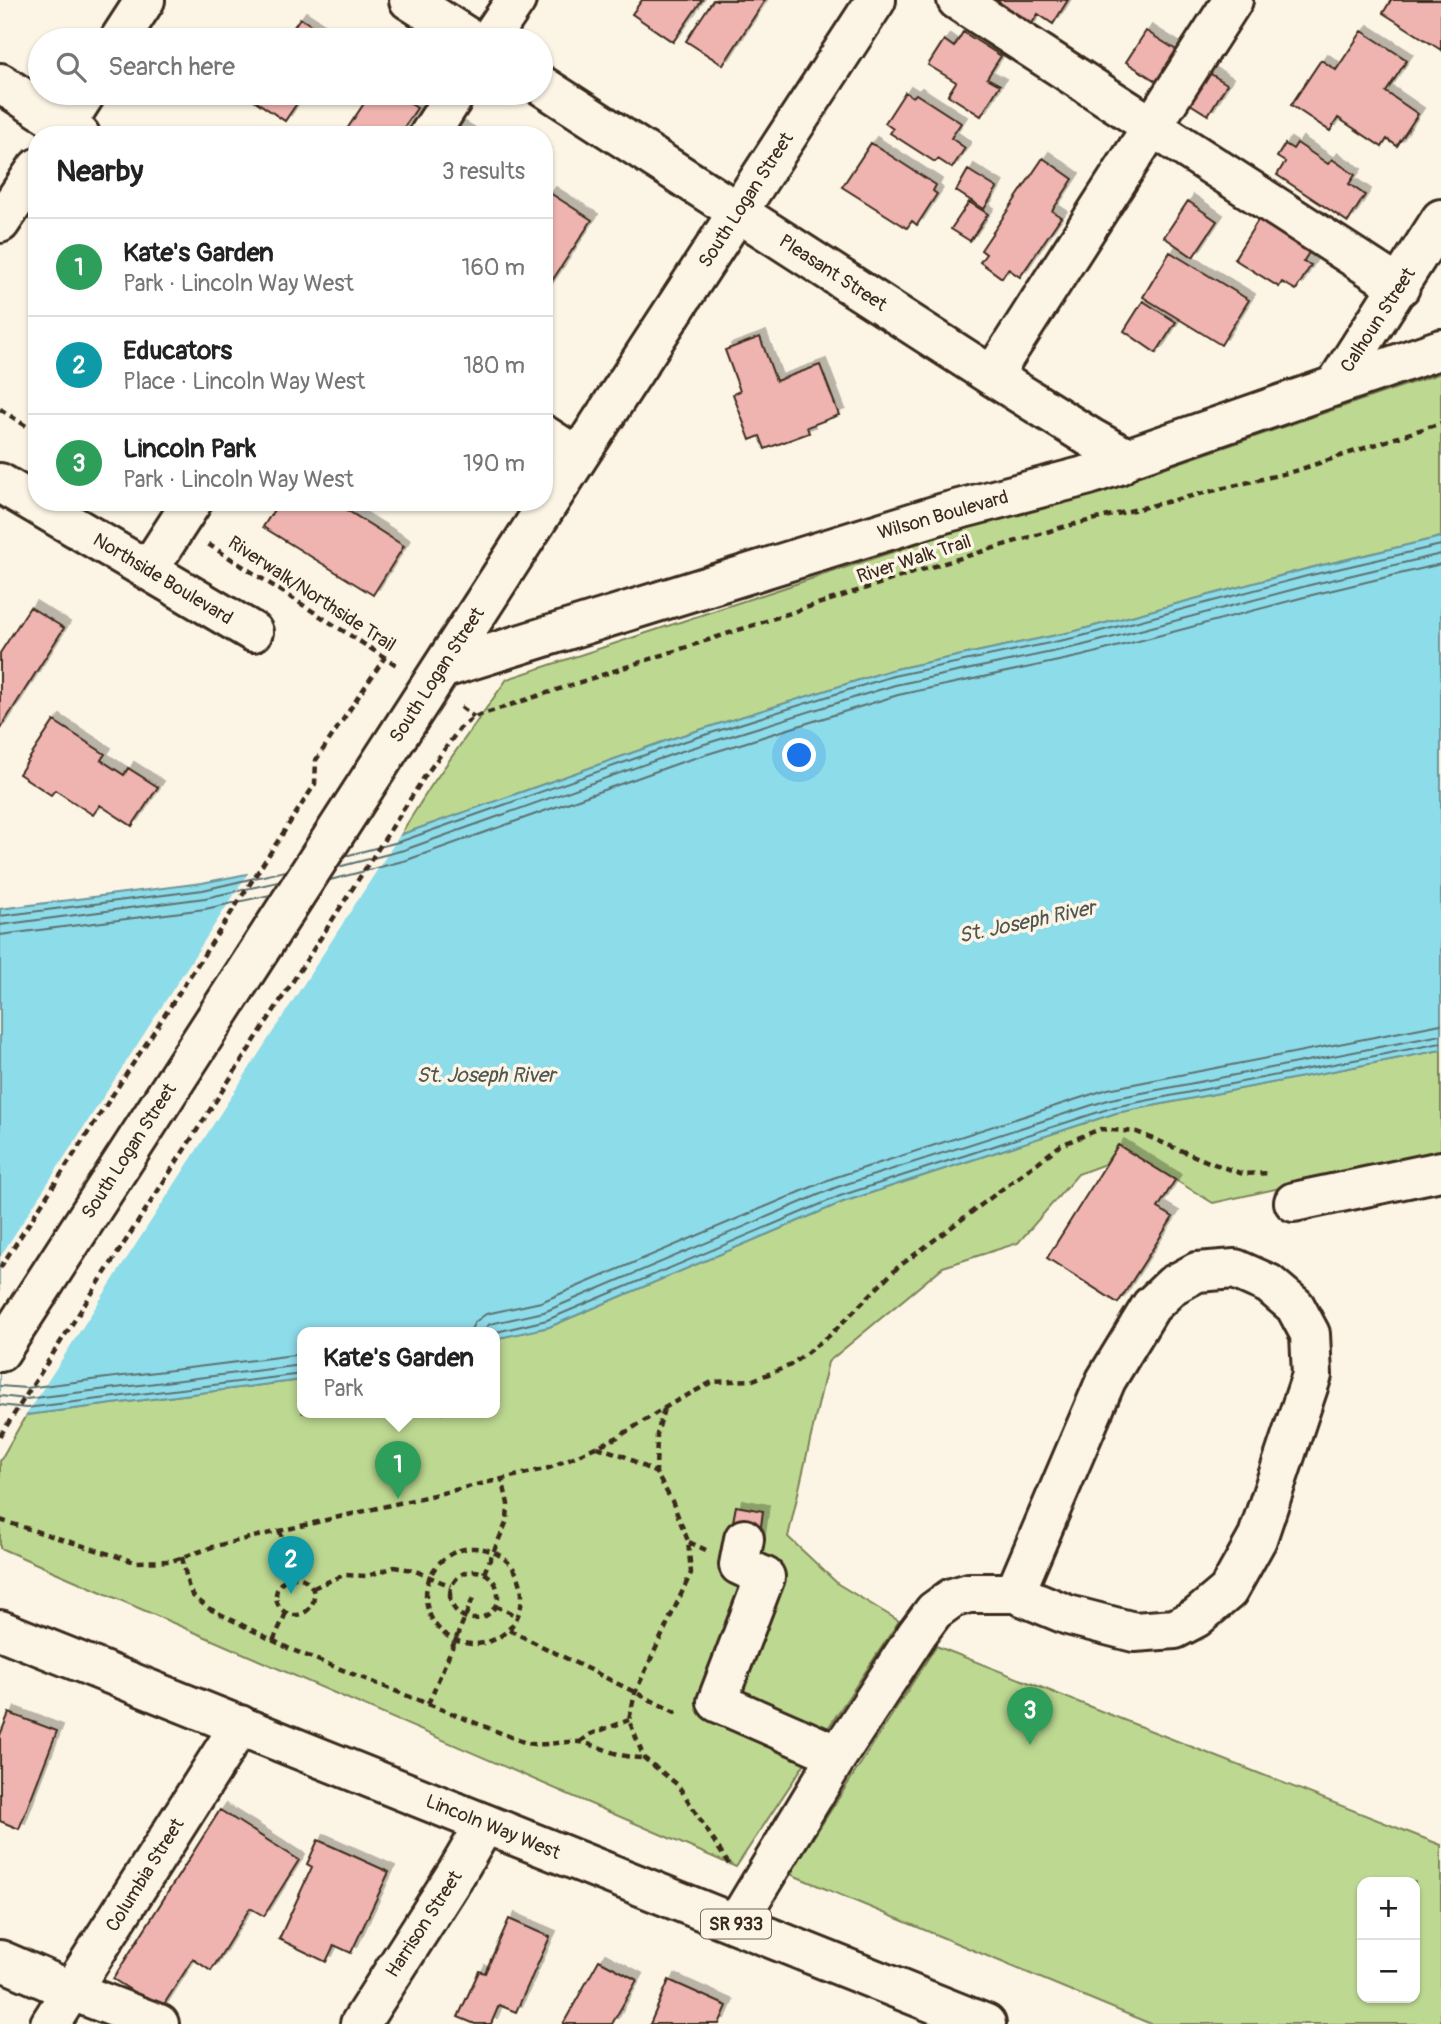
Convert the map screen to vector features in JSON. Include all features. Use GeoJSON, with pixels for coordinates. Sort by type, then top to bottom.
{"type":"FeatureCollection","features":[{"type":"Feature","properties":{"kind":"street"},"geometry":{"type":"LineString","coordinates":[[127,28],[145,0]]}},
{"type":"Feature","properties":{"kind":"street"},"geometry":{"type":"LineString","coordinates":[[409,0],[453,28]]}},
{"type":"Feature","properties":{"kind":"street"},"geometry":{"type":"LineString","coordinates":[[497,28],[516,0]]}},
{"type":"Feature","properties":{"kind":"street","name":"South Logan Street"},"geometry":{"type":"LineString","coordinates":[[553,496],[876,0]]}},
{"type":"Feature","properties":{"kind":"street"},"geometry":{"type":"LineString","coordinates":[[957,0],[1400,287]]}},
{"type":"Feature","properties":{"kind":"street"},"geometry":{"type":"LineString","coordinates":[[992,376],[1233,0]]}},
{"type":"Feature","properties":{"kind":"street"},"geometry":{"type":"LineString","coordinates":[[0,83],[28,103]]}},
{"type":"Feature","properties":{"kind":"street","name":"Pleasant Street"},"geometry":{"type":"LineString","coordinates":[[553,93],[992,376],[1127,458]]}},
{"type":"Feature","properties":{"kind":"street"},"geometry":{"type":"LineString","coordinates":[[31,105],[60,126]]}},
{"type":"Feature","properties":{"kind":"street"},"geometry":{"type":"LineString","coordinates":[[71,126],[80,105]]}},
{"type":"Feature","properties":{"kind":"street"},"geometry":{"type":"LineString","coordinates":[[435,126],[448,105]]}},
{"type":"Feature","properties":{"kind":"street"},"geometry":{"type":"LineString","coordinates":[[0,223],[28,181]]}},
{"type":"Feature","properties":{"kind":"street","name":"Calhoun Street"},"geometry":{"type":"LineString","coordinates":[[1336,384],[1441,219]]}},
{"type":"Feature","properties":{"kind":"street","name":"Wilson Boulevard"},"geometry":{"type":"LineString","coordinates":[[441,669],[944,513],[1090,475],[1118,465],[1127,458],[1441,349]]}},
{"type":"Feature","properties":{"kind":"street"},"geometry":{"type":"LineString","coordinates":[[553,441],[578,457]]}},
{"type":"Feature","properties":{"kind":"street","name":"Northside Boulevard"},"geometry":{"type":"LineString","coordinates":[[0,483],[28,499]]}},
{"type":"Feature","properties":{"kind":"street","name":"Northside Boulevard"},"geometry":{"type":"LineString","coordinates":[[48,511],[253,632]]}},
{"type":"Feature","properties":{"kind":"street","name":"South Logan Street"},"geometry":{"type":"LineString","coordinates":[[0,1352],[543,511]]}},
{"type":"Feature","properties":{"kind":"street"},"geometry":{"type":"LineString","coordinates":[[148,570],[185,513]]}},
{"type":"Feature","properties":{"kind":"street"},"geometry":{"type":"LineString","coordinates":[[1284,1188],[1441,1171]]}},
{"type":"Feature","properties":{"kind":"street"},"geometry":{"type":"LineString","coordinates":[[736,1924],[838,1755],[934,1611],[951,1598],[969,1593],[1015,1593],[1068,1615],[1134,1632],[1175,1629],[1196,1618],[1227,1591],[1257,1539],[1312,1375],[1310,1334],[1295,1306],[1269,1284],[1235,1269],[1197,1272],[1173,1286],[1151,1306],[1106,1380],[1015,1593]]}},
{"type":"Feature","properties":{"kind":"street"},"geometry":{"type":"LineString","coordinates":[[744,1539],[739,1565],[765,1577],[717,1702],[838,1755]]}},
{"type":"Feature","properties":{"kind":"street","name":"Lincoln Way West"},"geometry":{"type":"LineString","coordinates":[[0,1630],[986,2024]]}},
{"type":"Feature","properties":{"kind":"street","name":"Columbia Street"},"geometry":{"type":"LineString","coordinates":[[50,2024],[240,1725]]}},
{"type":"Feature","properties":{"kind":"street","name":"Harrison Street"},"geometry":{"type":"LineString","coordinates":[[360,2024],[485,1824]]}},
{"type":"Feature","properties":{"kind":"street"},"geometry":{"type":"LineString","coordinates":[[0,1960],[159,2024]]}},
{"type":"Feature","properties":{"kind":"path"},"geometry":{"type":"LineString","coordinates":[[0,409],[28,427]]}},
{"type":"Feature","properties":{"kind":"path","name":"River Walk Trail"},"geometry":{"type":"LineString","coordinates":[[0,1436],[425,776],[460,728],[474,717],[905,575],[1063,527],[1295,471],[1441,423]]}},
{"type":"Feature","properties":{"kind":"path","name":"Riverwalk/Northside Trail"},"geometry":{"type":"LineString","coordinates":[[185,513],[395,664]]}},
{"type":"Feature","properties":{"kind":"path"},"geometry":{"type":"LineString","coordinates":[[0,1268],[315,784],[316,760],[385,657]]}},
{"type":"Feature","properties":{"kind":"path"},"geometry":{"type":"LineString","coordinates":[[463,708],[474,717]]}},
{"type":"Feature","properties":{"kind":"path"},"geometry":{"type":"LineString","coordinates":[[0,1520],[135,1562],[172,1561],[215,1546],[280,1530],[550,1468],[618,1437],[712,1382],[753,1380],[789,1366],[829,1336],[897,1268],[1061,1145],[1100,1129],[1137,1132],[1210,1163],[1284,1188]]}},
{"type":"Feature","properties":{"kind":"path"},"geometry":{"type":"LineString","coordinates":[[597,1447],[641,1463],[656,1474],[657,1434],[664,1408]]}},
{"type":"Feature","properties":{"kind":"path"},"geometry":{"type":"LineString","coordinates":[[484,1573],[509,1513],[502,1478]]}},
{"type":"Feature","properties":{"kind":"path"},"geometry":{"type":"LineString","coordinates":[[280,1530],[289,1577]]}},
{"type":"Feature","properties":{"kind":"path"},"geometry":{"type":"LineString","coordinates":[[479,1547],[494,1552],[507,1560],[522,1586],[522,1602],[518,1616],[509,1630],[497,1639],[484,1644],[456,1641],[442,1633],[432,1621],[426,1607],[425,1591],[429,1576],[443,1558],[464,1548],[479,1547]]}},
{"type":"Feature","properties":{"kind":"path"},"geometry":{"type":"LineString","coordinates":[[183,1557],[188,1585],[199,1603],[273,1641],[526,1743],[548,1746],[579,1742],[625,1757],[644,1758]]}},
{"type":"Feature","properties":{"kind":"path"},"geometry":{"type":"LineString","coordinates":[[313,1588],[344,1575],[368,1576],[394,1567],[404,1567],[451,1586]]}},
{"type":"Feature","properties":{"kind":"path"},"geometry":{"type":"LineString","coordinates":[[476,1571],[484,1573],[495,1583],[498,1598],[492,1612],[479,1619],[465,1618],[458,1614],[450,1601],[451,1586],[461,1574],[476,1571]]}},
{"type":"Feature","properties":{"kind":"path"},"geometry":{"type":"LineString","coordinates":[[289,1577],[300,1577],[313,1588],[314,1599],[308,1610],[298,1615],[286,1613],[276,1597],[279,1585],[289,1577]]}},
{"type":"Feature","properties":{"kind":"path"},"geometry":{"type":"LineString","coordinates":[[428,1704],[474,1596]]}},
{"type":"Feature","properties":{"kind":"path"},"geometry":{"type":"LineString","coordinates":[[495,1606],[518,1616]]}},
{"type":"Feature","properties":{"kind":"path"},"geometry":{"type":"LineString","coordinates":[[273,1641],[286,1613]]}},
{"type":"Feature","properties":{"kind":"path"},"geometry":{"type":"LineString","coordinates":[[509,1630],[684,1716]]}},
{"type":"Feature","properties":{"kind":"path"},"geometry":{"type":"LineString","coordinates":[[579,1742],[591,1734],[629,1720]]}},
{"type":"Feature","properties":{"kind":"green space"},"geometry":{"type":"Polygon","coordinates":[[[1441,373],[1441,537],[1306,569],[1076,631],[891,670],[674,738],[400,835],[431,786],[507,679],[1047,501],[1149,473],[1441,373]]]}},
{"type":"Feature","properties":{"kind":"green space"},"geometry":{"type":"Polygon","coordinates":[[[1441,1050],[1441,1152],[1213,1203],[1118,1145],[1105,1164],[1078,1174],[1018,1243],[943,1267],[828,1362],[788,1537],[838,1584],[899,1621],[736,1867],[0,1548],[0,1461],[26,1415],[297,1381],[297,1418],[500,1418],[500,1338],[549,1327],[843,1202],[1116,1113],[1441,1050]]]}},
{"type":"Feature","properties":{"kind":"green space"},"geometry":{"type":"Polygon","coordinates":[[[936,1646],[1441,1845],[1441,2024],[1151,2024],[790,1874],[936,1646]]]}},
{"type":"Feature","properties":{"kind":"water","name":"St. Joseph River"},"geometry":{"type":"Polygon","coordinates":[[[1441,537],[1441,1050],[1116,1113],[843,1202],[549,1327],[500,1338],[500,1327],[297,1327],[297,1381],[26,1415],[0,1412],[0,909],[202,883],[400,835],[674,738],[891,670],[1076,631],[1306,569],[1441,537]]]}},
{"type":"Feature","properties":{"kind":"pier"},"geometry":{"type":"Polygon","coordinates":[[[403,830],[24,1418],[0,1415],[0,1257],[250,870],[403,830]]]}},
{"type":"Feature","properties":{"kind":"building"},"geometry":{"type":"Polygon","coordinates":[[[642,0],[702,0],[673,42],[632,14],[642,0]]]}},
{"type":"Feature","properties":{"kind":"building"},"geometry":{"type":"Polygon","coordinates":[[[713,0],[765,0],[723,65],[686,41],[713,0]]]}},
{"type":"Feature","properties":{"kind":"building"},"geometry":{"type":"Polygon","coordinates":[[[990,0],[1068,0],[1053,24],[1038,14],[1027,31],[990,0]]]}},
{"type":"Feature","properties":{"kind":"building"},"geometry":{"type":"Polygon","coordinates":[[[1391,0],[1441,0],[1441,50],[1383,13],[1391,0]]]}},
{"type":"Feature","properties":{"kind":"building"},"geometry":{"type":"Polygon","coordinates":[[[300,18],[315,28],[293,28],[300,18]]]}},
{"type":"Feature","properties":{"kind":"building"},"geometry":{"type":"Polygon","coordinates":[[[1146,31],[1181,53],[1162,85],[1126,62],[1146,31]]]}},
{"type":"Feature","properties":{"kind":"building"},"geometry":{"type":"Polygon","coordinates":[[[1362,31],[1407,60],[1386,92],[1418,114],[1397,146],[1387,139],[1382,147],[1338,118],[1330,131],[1291,105],[1321,60],[1336,70],[1362,31]]]}},
{"type":"Feature","properties":{"kind":"building"},"geometry":{"type":"Polygon","coordinates":[[[963,32],[1001,56],[987,78],[1000,85],[981,116],[948,95],[956,82],[928,65],[944,40],[954,47],[963,32]]]}},
{"type":"Feature","properties":{"kind":"building"},"geometry":{"type":"Polygon","coordinates":[[[1201,68],[1227,84],[1208,115],[1182,99],[1201,68]]]}},
{"type":"Feature","properties":{"kind":"building"},"geometry":{"type":"Polygon","coordinates":[[[905,92],[913,97],[916,94],[961,123],[951,138],[965,148],[952,168],[938,159],[935,162],[890,133],[893,129],[885,123],[905,92]]]}},
{"type":"Feature","properties":{"kind":"building"},"geometry":{"type":"Polygon","coordinates":[[[261,105],[296,105],[285,121],[261,105]]]}},
{"type":"Feature","properties":{"kind":"building"},"geometry":{"type":"Polygon","coordinates":[[[363,105],[412,105],[417,108],[405,126],[349,126],[363,105]]]}},
{"type":"Feature","properties":{"kind":"building"},"geometry":{"type":"Polygon","coordinates":[[[871,143],[936,185],[933,191],[937,194],[917,225],[912,221],[907,228],[842,187],[871,143]]]}},
{"type":"Feature","properties":{"kind":"building"},"geometry":{"type":"Polygon","coordinates":[[[1297,143],[1328,164],[1332,159],[1355,175],[1349,184],[1365,195],[1348,222],[1277,175],[1285,162],[1277,157],[1285,144],[1293,149],[1297,143]]]}},
{"type":"Feature","properties":{"kind":"building"},"geometry":{"type":"Polygon","coordinates":[[[1043,158],[1073,179],[1052,211],[1061,217],[1020,277],[1008,269],[1002,278],[980,262],[986,254],[981,250],[1043,158]]]}},
{"type":"Feature","properties":{"kind":"building"},"geometry":{"type":"Polygon","coordinates":[[[968,170],[997,188],[984,209],[956,191],[968,170]]]}},
{"type":"Feature","properties":{"kind":"building"},"geometry":{"type":"Polygon","coordinates":[[[553,195],[592,220],[553,279],[553,195]]]}},
{"type":"Feature","properties":{"kind":"building"},"geometry":{"type":"Polygon","coordinates":[[[1188,201],[1217,221],[1193,257],[1164,237],[1188,201]]]}},
{"type":"Feature","properties":{"kind":"building"},"geometry":{"type":"Polygon","coordinates":[[[969,202],[988,214],[970,241],[951,229],[969,202]]]}},
{"type":"Feature","properties":{"kind":"building"},"geometry":{"type":"Polygon","coordinates":[[[1260,217],[1305,244],[1302,247],[1310,251],[1303,262],[1311,265],[1296,290],[1282,282],[1279,287],[1234,259],[1260,217]]]}},
{"type":"Feature","properties":{"kind":"building"},"geometry":{"type":"Polygon","coordinates":[[[1170,252],[1249,300],[1221,345],[1143,297],[1170,252]]]}},
{"type":"Feature","properties":{"kind":"building"},"geometry":{"type":"Polygon","coordinates":[[[1143,301],[1176,322],[1156,353],[1124,331],[1143,301]]]}},
{"type":"Feature","properties":{"kind":"building"},"geometry":{"type":"Polygon","coordinates":[[[760,337],[776,381],[820,365],[839,415],[807,427],[809,433],[765,449],[760,436],[750,440],[733,394],[740,391],[725,350],[760,337]]]}},
{"type":"Feature","properties":{"kind":"building"},"geometry":{"type":"Polygon","coordinates":[[[273,511],[348,511],[404,546],[373,595],[263,527],[273,511]]]}},
{"type":"Feature","properties":{"kind":"building"},"geometry":{"type":"Polygon","coordinates":[[[30,607],[64,628],[0,729],[0,653],[30,607]]]}},
{"type":"Feature","properties":{"kind":"building"},"geometry":{"type":"Polygon","coordinates":[[[54,721],[105,754],[101,760],[124,775],[128,768],[158,787],[132,826],[100,805],[93,815],[55,790],[51,795],[19,774],[54,721]]]}},
{"type":"Feature","properties":{"kind":"building"},"geometry":{"type":"Polygon","coordinates":[[[1118,1145],[1175,1180],[1158,1208],[1173,1217],[1118,1303],[1047,1258],[1118,1145]]]}},
{"type":"Feature","properties":{"kind":"building"},"geometry":{"type":"Polygon","coordinates":[[[736,1506],[763,1511],[759,1541],[730,1537],[736,1506]]]}},
{"type":"Feature","properties":{"kind":"building"},"geometry":{"type":"Polygon","coordinates":[[[9,1713],[57,1731],[19,1829],[0,1821],[0,1735],[9,1713]]]}},
{"type":"Feature","properties":{"kind":"building"},"geometry":{"type":"Polygon","coordinates":[[[220,1810],[299,1860],[264,1916],[250,1908],[211,1971],[193,1959],[161,2009],[113,1979],[220,1810]]]}},
{"type":"Feature","properties":{"kind":"building"},"geometry":{"type":"Polygon","coordinates":[[[318,1840],[389,1872],[351,1953],[334,1945],[326,1962],[279,1939],[312,1867],[307,1864],[318,1840]]]}},
{"type":"Feature","properties":{"kind":"building"},"geometry":{"type":"Polygon","coordinates":[[[509,1919],[550,1937],[516,2012],[499,2005],[491,2024],[475,2024],[458,2017],[479,1971],[485,1973],[509,1919]]]}},
{"type":"Feature","properties":{"kind":"building"},"geometry":{"type":"Polygon","coordinates":[[[599,1960],[637,1980],[612,2024],[563,2024],[599,1960]]]}},
{"type":"Feature","properties":{"kind":"building"},"geometry":{"type":"Polygon","coordinates":[[[669,1980],[727,2006],[719,2024],[650,2024],[669,1980]]]}},
{"type":"Feature","properties":{"kind":"place","name":"Kate's Garden"},"geometry":{"type":"Point","coordinates":[398,1499]}},
{"type":"Feature","properties":{"kind":"place","name":"Educators"},"geometry":{"type":"Point","coordinates":[291,1594]}},
{"type":"Feature","properties":{"kind":"place","name":"Lincoln Park"},"geometry":{"type":"Point","coordinates":[1030,1745]}}]}
